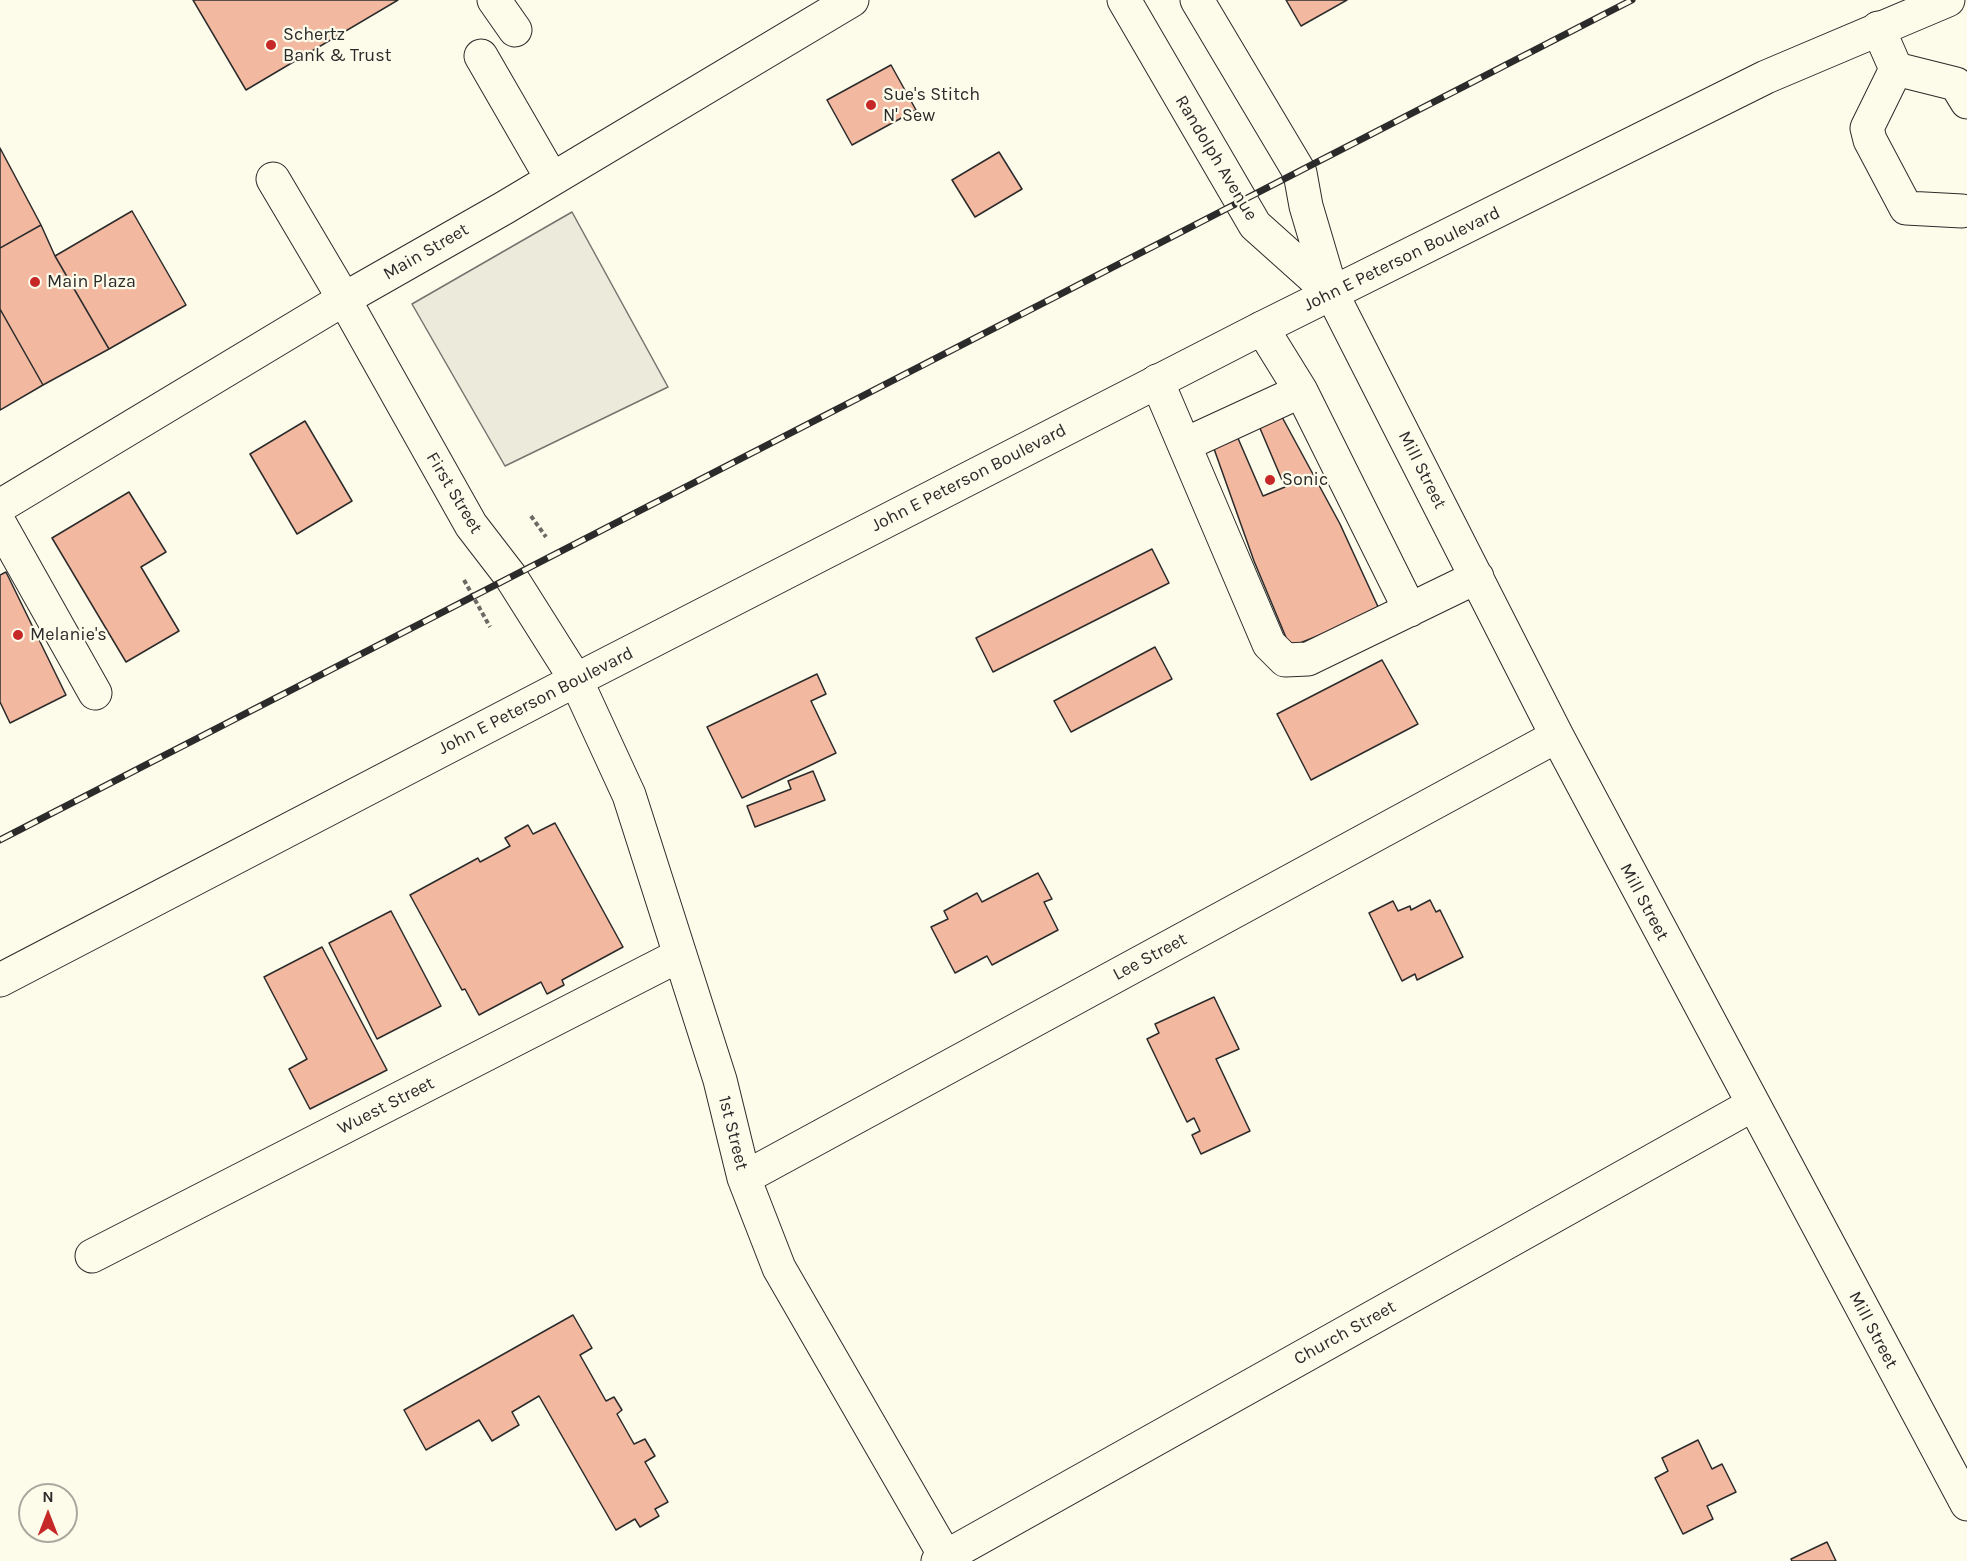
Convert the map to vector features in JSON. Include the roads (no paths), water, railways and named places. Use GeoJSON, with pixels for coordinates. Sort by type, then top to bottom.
{"type":"FeatureCollection","features":[{"type":"Feature","properties":{"kind":"street"},"geometry":{"type":"LineString","coordinates":[[494,0],[515,30]]}},
{"type":"Feature","properties":{"kind":"street","name":"Main Street"},"geometry":{"type":"LineString","coordinates":[[0,506],[344,299],[552,179],[852,0]]}},
{"type":"Feature","properties":{"kind":"street","name":"Randolph Avenue"},"geometry":{"type":"LineString","coordinates":[[1124,0],[1255,225],[1332,294]]}},
{"type":"Feature","properties":{"kind":"street"},"geometry":{"type":"LineString","coordinates":[[1197,0],[1300,172],[1306,206],[1332,294]]}},
{"type":"Feature","properties":{"kind":"street","name":"John E Peterson Boulevard"},"geometry":{"type":"LineString","coordinates":[[0,980],[576,680],[1262,328],[1766,77],[1948,0]]}},
{"type":"Feature","properties":{"kind":"street"},"geometry":{"type":"LineString","coordinates":[[1878,28],[1896,69],[1867,128],[1870,140],[1906,208],[1965,213]]}},
{"type":"Feature","properties":{"kind":"street"},"geometry":{"type":"LineString","coordinates":[[481,56],[552,179]]}},
{"type":"Feature","properties":{"kind":"street"},"geometry":{"type":"LineString","coordinates":[[1896,69],[1956,84],[1967,102]]}},
{"type":"Feature","properties":{"kind":"street","name":"First Street"},"geometry":{"type":"LineString","coordinates":[[273,179],[344,299],[471,525],[511,577],[576,680]]}},
{"type":"Feature","properties":{"kind":"street","name":"Mill Street"},"geometry":{"type":"LineString","coordinates":[[1332,294],[1557,736],[1967,1504]]}},
{"type":"Feature","properties":{"kind":"street"},"geometry":{"type":"LineString","coordinates":[[1262,328],[1301,391],[1410,610]]}},
{"type":"Feature","properties":{"kind":"street"},"geometry":{"type":"LineString","coordinates":[[1157,381],[1269,644],[1285,660],[1308,659],[1476,577]]}},
{"type":"Feature","properties":{"kind":"street"},"geometry":{"type":"LineString","coordinates":[[1185,444],[1301,391]]}},
{"type":"Feature","properties":{"kind":"street"},"geometry":{"type":"LineString","coordinates":[[0,525],[95,693]]}},
{"type":"Feature","properties":{"kind":"street","name":"1st Street"},"geometry":{"type":"LineString","coordinates":[[576,680],[629,795],[720,1080],[744,1178],[779,1268],[944,1560]]}},
{"type":"Feature","properties":{"kind":"street","name":"Lee Street"},"geometry":{"type":"LineString","coordinates":[[744,1178],[1557,736]]}},
{"type":"Feature","properties":{"kind":"street","name":"Wuest Street"},"geometry":{"type":"LineString","coordinates":[[92,1256],[680,955]]}},
{"type":"Feature","properties":{"kind":"street","name":"Church Street"},"geometry":{"type":"LineString","coordinates":[[944,1560],[1752,1105]]}},
{"type":"Feature","properties":{"kind":"railway"},"geometry":{"type":"LineString","coordinates":[[0,840],[1632,0]]}},
{"type":"Feature","properties":{"kind":"place","name":"Schertz Bank & Trust"},"geometry":{"type":"Point","coordinates":[271,45]}},
{"type":"Feature","properties":{"kind":"place","name":"Sue's Stitch N' Sew"},"geometry":{"type":"Point","coordinates":[871,105]}},
{"type":"Feature","properties":{"kind":"place","name":"Main Plaza"},"geometry":{"type":"Point","coordinates":[35,282]}},
{"type":"Feature","properties":{"kind":"place","name":"Sonic"},"geometry":{"type":"Point","coordinates":[1270,480]}},
{"type":"Feature","properties":{"kind":"place","name":"Melanie's"},"geometry":{"type":"Point","coordinates":[18,635]}}]}
